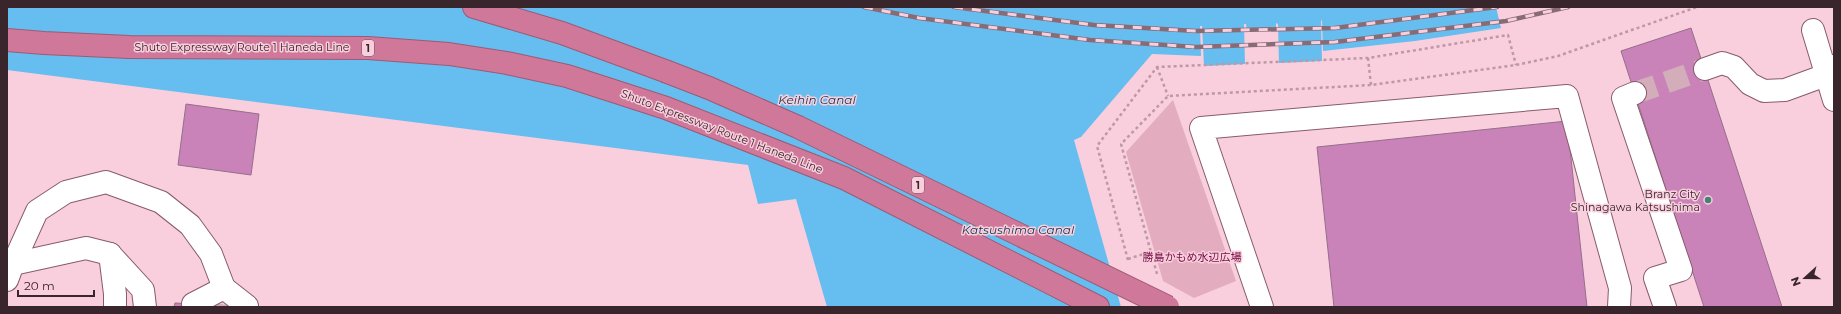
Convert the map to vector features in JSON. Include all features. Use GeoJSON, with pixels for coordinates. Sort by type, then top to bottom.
{"type":"FeatureCollection","features":[{"type":"Feature","properties":{"kind":"highway","name":"1"},"geometry":{"type":"LineString","coordinates":[[474,7],[562,33],[710,88],[798,127],[1168,307]]}},
{"type":"Feature","properties":{"kind":"highway","name":"Shuto Expressway Route 1 Haneda Line"},"geometry":{"type":"LineString","coordinates":[[7,40],[129,47],[368,48],[449,54],[507,63],[567,76],[666,108],[844,178],[1098,307]]}},
{"type":"Feature","properties":{"kind":"street"},"geometry":{"type":"LineString","coordinates":[[1813,30],[1830,70],[1834,100]]}},
{"type":"Feature","properties":{"kind":"street"},"geometry":{"type":"LineString","coordinates":[[1705,69],[1722,63],[1734,67],[1750,84],[1764,91],[1785,90],[1830,70]]}},
{"type":"Feature","properties":{"kind":"street"},"geometry":{"type":"LineString","coordinates":[[1635,93],[1623,98],[1681,270],[1655,278],[1665,307]]}},
{"type":"Feature","properties":{"kind":"street"},"geometry":{"type":"LineString","coordinates":[[1262,307],[1201,128],[1567,96],[1620,288],[1619,307]]}},
{"type":"Feature","properties":{"kind":"street"},"geometry":{"type":"LineString","coordinates":[[10,272],[37,211],[66,192],[106,182],[161,202],[190,225],[211,254],[223,296]]}},
{"type":"Feature","properties":{"kind":"street"},"geometry":{"type":"LineString","coordinates":[[10,272],[86,248],[110,254],[143,290],[145,307]]}},
{"type":"Feature","properties":{"kind":"street"},"geometry":{"type":"LineString","coordinates":[[102,307],[110,254]]}},
{"type":"Feature","properties":{"kind":"street"},"geometry":{"type":"LineString","coordinates":[[110,254],[115,294],[114,307]]}},
{"type":"Feature","properties":{"kind":"street"},"geometry":{"type":"LineString","coordinates":[[193,304],[223,296],[247,306]]}},
{"type":"Feature","properties":{"kind":"path"},"geometry":{"type":"LineString","coordinates":[[1508,35],[1516,65]]}},
{"type":"Feature","properties":{"kind":"path"},"geometry":{"type":"LineString","coordinates":[[1368,58],[1371,85]]}},
{"type":"Feature","properties":{"kind":"path"},"geometry":{"type":"LineString","coordinates":[[1157,67],[1168,96]]}},
{"type":"Feature","properties":{"kind":"path"},"geometry":{"type":"LineString","coordinates":[[1128,260],[1150,252]]}},
{"type":"Feature","properties":{"kind":"green space","name":"勝島かもめ水辺広場"},"geometry":{"type":"Polygon","coordinates":[[[1173,100],[1236,281],[1194,298],[1163,281],[1126,152],[1173,100]]]}},
{"type":"Feature","properties":{"kind":"water","name":"Keihin Canal"},"geometry":{"type":"Polygon","coordinates":[[[7,7],[1496,7],[1501,28],[1415,41],[1323,51],[1321,20],[1322,61],[1279,63],[1278,24],[1276,23],[1276,29],[1247,32],[1246,24],[1244,24],[1245,64],[1204,66],[1202,26],[1200,26],[1201,56],[1152,54],[1081,137],[1074,140],[1121,307],[827,307],[796,199],[758,204],[748,165],[7,70],[7,7]]]}},
{"type":"Feature","properties":{"kind":"building","name":"Branz City Shinagawa Katsushima"},"geometry":{"type":"Polygon","coordinates":[[[1691,28],[1782,307],[1704,307],[1621,51],[1691,28]]]}},
{"type":"Feature","properties":{"kind":"building"},"geometry":{"type":"Polygon","coordinates":[[[186,104],[259,114],[251,175],[178,165],[186,104]]]}},
{"type":"Feature","properties":{"kind":"building"},"geometry":{"type":"Polygon","coordinates":[[[1567,121],[1587,307],[1334,307],[1317,147],[1567,121]]]}},
{"type":"Feature","properties":{"kind":"building"},"geometry":{"type":"Polygon","coordinates":[[[175,303],[260,307],[174,307],[175,303]]]}},
{"type":"Feature","properties":{"kind":"tunnel"},"geometry":{"type":"LineString","coordinates":[[1635,93],[1705,69]]}},
{"type":"Feature","properties":{"kind":"railway"},"geometry":{"type":"LineString","coordinates":[[864,7],[919,18],[1090,40],[1196,47],[1335,42],[1506,21],[1568,7]]}},
{"type":"Feature","properties":{"kind":"railway"},"geometry":{"type":"LineString","coordinates":[[954,7],[1094,25],[1196,31],[1335,28],[1497,7]]}},
{"type":"Feature","properties":{"kind":"place","name":"Branz City Shinagawa Katsushima"},"geometry":{"type":"Point","coordinates":[1708,200]}},
{"type":"Feature","properties":{"kind":"water label","name":"Katsushima Canal"},"geometry":{"type":"Point","coordinates":[1018,230]}}]}
